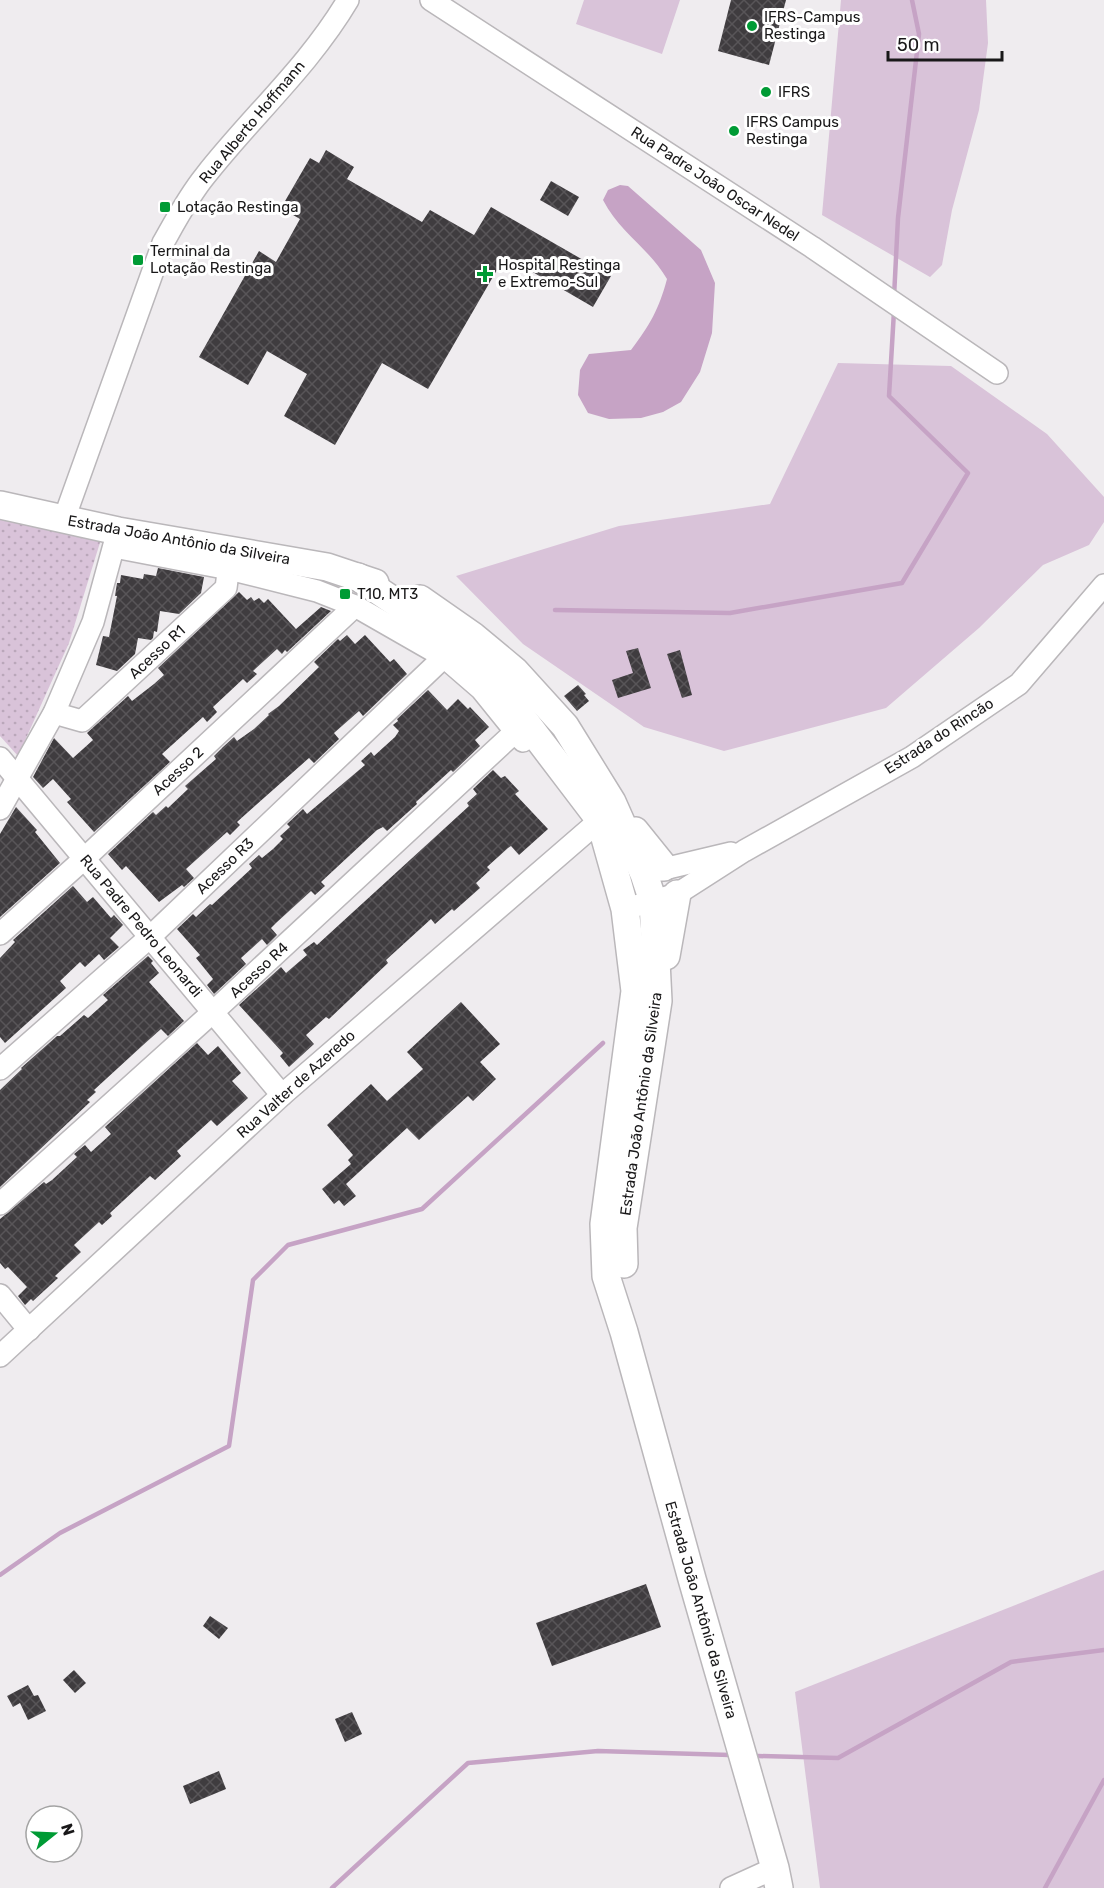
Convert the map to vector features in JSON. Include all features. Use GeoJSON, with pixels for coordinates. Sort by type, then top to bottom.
{"type":"FeatureCollection","features":[{"type":"Feature","properties":{"kind":"main road","name":"Estrada João Antônio da Silveira"},"geometry":{"type":"LineString","coordinates":[[0,505],[64,519],[116,539],[322,579],[357,577],[393,588],[424,601],[473,636],[515,671],[566,726],[602,811],[625,909],[635,992],[604,1224],[606,1276],[624,1332],[777,1878]]}},
{"type":"Feature","properties":{"kind":"main road","name":"Estrada João Antônio da Silveira"},"geometry":{"type":"LineString","coordinates":[[357,577],[413,614],[486,683],[602,811]]}},
{"type":"Feature","properties":{"kind":"main road"},"geometry":{"type":"LineString","coordinates":[[602,811],[654,870]]}},
{"type":"Feature","properties":{"kind":"main road","name":"Estrada João Antônio da Silveira"},"geometry":{"type":"LineString","coordinates":[[624,1332],[623,1228],[658,1001],[665,897],[654,870]]}},
{"type":"Feature","properties":{"kind":"street","name":"Rua Alberto Hoffmann"},"geometry":{"type":"LineString","coordinates":[[64,519],[163,243],[186,202],[205,176],[294,75],[348,0]]}},
{"type":"Feature","properties":{"kind":"street","name":"Rua Padre João Oscar Nedel"},"geometry":{"type":"LineString","coordinates":[[431,0],[812,247],[997,373]]}},
{"type":"Feature","properties":{"kind":"street"},"geometry":{"type":"LineString","coordinates":[[0,809],[54,713],[93,622],[116,539]]}},
{"type":"Feature","properties":{"kind":"street","name":"Acesso R1"},"geometry":{"type":"LineString","coordinates":[[54,713],[82,721],[226,588],[230,560]]}},
{"type":"Feature","properties":{"kind":"street","name":"Estrada João Antônio da Silveira"},"geometry":{"type":"LineString","coordinates":[[322,579],[355,606],[486,683],[515,732],[557,778],[602,811]]}},
{"type":"Feature","properties":{"kind":"street","name":"Estrada do Rincão"},"geometry":{"type":"LineString","coordinates":[[625,909],[665,897],[744,850],[912,757],[1019,684],[1104,585]]}},
{"type":"Feature","properties":{"kind":"street","name":"Acesso 2"},"geometry":{"type":"LineString","coordinates":[[0,934],[85,858],[355,606]]}},
{"type":"Feature","properties":{"kind":"street","name":"Acesso R3"},"geometry":{"type":"LineString","coordinates":[[0,1069],[150,937],[444,657]]}},
{"type":"Feature","properties":{"kind":"street","name":"Acesso R4"},"geometry":{"type":"LineString","coordinates":[[0,1204],[213,1012],[515,732]]}},
{"type":"Feature","properties":{"kind":"street","name":"Rua Padre Pedro Leonardi"},"geometry":{"type":"LineString","coordinates":[[0,758],[282,1095]]}},
{"type":"Feature","properties":{"kind":"street","name":"Rua Valter de Azeredo"},"geometry":{"type":"LineString","coordinates":[[0,1356],[282,1095],[602,811]]}},
{"type":"Feature","properties":{"kind":"street","name":"Estrada do Rincão"},"geometry":{"type":"LineString","coordinates":[[618,882],[654,870],[744,850]]}},
{"type":"Feature","properties":{"kind":"street"},"geometry":{"type":"LineString","coordinates":[[0,1295],[29,1330]]}},
{"type":"Feature","properties":{"kind":"street"},"geometry":{"type":"LineString","coordinates":[[731,1888],[777,1878]]}},
{"type":"Feature","properties":{"kind":"shaded area"},"geometry":{"type":"Polygon","coordinates":[[[584,0],[680,0],[662,54],[576,24],[584,0]]]}},
{"type":"Feature","properties":{"kind":"shaded area"},"geometry":{"type":"Polygon","coordinates":[[[841,0],[986,0],[988,43],[979,110],[952,210],[942,265],[930,277],[822,215],[841,0]]]}},
{"type":"Feature","properties":{"kind":"shaded area"},"geometry":{"type":"Polygon","coordinates":[[[620,185],[628,186],[701,250],[715,283],[712,333],[700,372],[681,402],[663,412],[641,418],[609,419],[588,413],[578,395],[580,370],[589,354],[631,350],[653,316],[667,279],[652,258],[618,222],[603,200],[608,190],[620,185]]]}},
{"type":"Feature","properties":{"kind":"shaded area"},"geometry":{"type":"Polygon","coordinates":[[[838,363],[951,366],[1047,434],[1104,497],[1104,522],[1089,545],[1043,565],[979,628],[886,708],[724,751],[644,727],[523,644],[456,576],[619,526],[770,504],[838,363]]]}},
{"type":"Feature","properties":{"kind":"shaded area"},"geometry":{"type":"Polygon","coordinates":[[[0,516],[102,536],[69,643],[18,756],[0,736],[0,516]]]}},
{"type":"Feature","properties":{"kind":"shaded area"},"geometry":{"type":"Polygon","coordinates":[[[1104,1570],[1104,1888],[820,1888],[795,1692],[1104,1570]]]}},
{"type":"Feature","properties":{"kind":"building","name":"IFRS-Campus Restinga"},"geometry":{"type":"Polygon","coordinates":[[[731,0],[786,0],[769,65],[718,51],[731,0]]]}},
{"type":"Feature","properties":{"kind":"building"},"geometry":{"type":"Polygon","coordinates":[[[326,150],[354,167],[347,179],[422,222],[430,210],[474,235],[491,207],[611,276],[593,307],[505,256],[428,389],[382,363],[335,445],[284,416],[307,374],[267,351],[248,385],[199,357],[259,251],[276,262],[300,219],[281,208],[310,158],[319,163],[326,150]]]}},
{"type":"Feature","properties":{"kind":"building"},"geometry":{"type":"Polygon","coordinates":[[[551,181],[579,197],[568,216],[540,200],[551,181]]]}},
{"type":"Feature","properties":{"kind":"building"},"geometry":{"type":"Polygon","coordinates":[[[158,568],[204,577],[201,593],[179,614],[160,611],[157,632],[154,631],[153,638],[151,640],[138,638],[135,654],[117,671],[96,665],[103,636],[109,637],[117,596],[115,596],[117,583],[120,583],[121,575],[143,579],[144,574],[156,576],[158,568]]]}},
{"type":"Feature","properties":{"kind":"building"},"geometry":{"type":"Polygon","coordinates":[[[239,592],[247,600],[251,597],[254,601],[259,598],[264,603],[268,599],[296,629],[321,607],[331,611],[287,652],[285,650],[282,654],[277,649],[253,671],[257,674],[247,683],[243,679],[213,707],[217,712],[207,722],[203,717],[162,754],[170,762],[94,832],[67,802],[71,799],[53,779],[43,788],[33,777],[54,738],[73,758],[93,740],[87,733],[128,696],[132,701],[164,675],[158,668],[239,592]]]}},
{"type":"Feature","properties":{"kind":"building"},"geometry":{"type":"Polygon","coordinates":[[[347,635],[355,644],[365,635],[390,662],[394,659],[407,674],[363,716],[359,711],[334,733],[339,739],[314,763],[309,758],[237,822],[240,825],[230,835],[227,832],[186,869],[194,878],[159,902],[126,866],[122,870],[108,854],[153,812],[156,815],[166,806],[168,808],[188,789],[185,786],[216,759],[214,756],[223,747],[234,737],[237,741],[254,729],[319,667],[314,662],[338,639],[340,641],[347,635]]]}},
{"type":"Feature","properties":{"kind":"building"},"geometry":{"type":"Polygon","coordinates":[[[638,648],[651,688],[618,698],[612,680],[633,673],[626,651],[638,648]]]}},
{"type":"Feature","properties":{"kind":"building"},"geometry":{"type":"Polygon","coordinates":[[[680,650],[692,695],[682,698],[667,654],[680,650]]]}},
{"type":"Feature","properties":{"kind":"building"},"geometry":{"type":"Polygon","coordinates":[[[578,685],[589,701],[577,711],[564,696],[578,685]]]}},
{"type":"Feature","properties":{"kind":"building"},"geometry":{"type":"Polygon","coordinates":[[[428,690],[447,710],[458,699],[468,709],[470,707],[489,727],[475,740],[480,746],[453,772],[451,770],[387,831],[383,827],[377,830],[321,882],[325,886],[315,895],[311,891],[276,923],[271,928],[277,935],[267,945],[262,939],[241,958],[246,964],[214,994],[207,985],[213,979],[196,958],[200,955],[177,929],[193,914],[196,917],[210,904],[212,905],[252,868],[249,864],[259,855],[262,858],[273,849],[283,839],[280,836],[290,827],[287,824],[303,809],[307,814],[365,765],[361,761],[371,752],[374,756],[395,737],[399,731],[393,725],[398,721],[397,719],[428,690]]]}},
{"type":"Feature","properties":{"kind":"building"},"geometry":{"type":"Polygon","coordinates":[[[493,770],[501,778],[505,776],[519,791],[515,794],[548,829],[519,855],[511,846],[487,867],[490,870],[476,883],[480,888],[435,924],[431,919],[386,960],[388,963],[329,1019],[326,1017],[306,1035],[314,1044],[289,1067],[280,1056],[283,1053],[239,1005],[281,967],[286,973],[307,955],[303,950],[314,942],[317,945],[469,806],[467,803],[477,794],[473,789],[493,770]]]}},
{"type":"Feature","properties":{"kind":"building"},"geometry":{"type":"Polygon","coordinates":[[[16,807],[37,830],[35,832],[60,863],[0,917],[0,834],[16,807]]]}},
{"type":"Feature","properties":{"kind":"building"},"geometry":{"type":"Polygon","coordinates":[[[73,886],[87,902],[93,897],[111,918],[114,915],[123,925],[110,938],[119,947],[104,960],[99,954],[85,967],[80,962],[60,981],[66,988],[5,1043],[0,1037],[0,958],[15,942],[13,940],[73,886]]]}},
{"type":"Feature","properties":{"kind":"building"},"geometry":{"type":"Polygon","coordinates":[[[148,956],[159,973],[149,982],[184,1021],[168,1036],[161,1029],[142,1046],[94,1090],[96,1092],[87,1100],[90,1102],[0,1187],[0,1090],[57,1036],[60,1036],[84,1015],[88,1018],[108,1000],[103,995],[148,956]]]}},
{"type":"Feature","properties":{"kind":"building"},"geometry":{"type":"Polygon","coordinates":[[[461,1002],[500,1044],[480,1062],[496,1079],[473,1101],[468,1096],[419,1140],[407,1128],[346,1184],[356,1196],[344,1206],[339,1200],[334,1204],[322,1189],[351,1164],[348,1160],[353,1155],[327,1125],[371,1084],[387,1101],[423,1069],[407,1052],[461,1002]]]}},
{"type":"Feature","properties":{"kind":"building"},"geometry":{"type":"Polygon","coordinates":[[[197,1043],[208,1055],[218,1046],[241,1073],[232,1081],[248,1098],[217,1126],[211,1120],[177,1151],[181,1156],[155,1180],[150,1176],[110,1213],[112,1216],[102,1225],[99,1222],[74,1245],[81,1252],[55,1276],[58,1278],[33,1301],[31,1299],[25,1305],[18,1296],[27,1287],[8,1267],[5,1269],[0,1263],[0,1219],[44,1182],[46,1184],[52,1180],[77,1157],[74,1154],[85,1145],[91,1152],[111,1134],[105,1127],[197,1043]]]}},
{"type":"Feature","properties":{"kind":"building"},"geometry":{"type":"Polygon","coordinates":[[[646,1584],[661,1627],[552,1666],[536,1623],[646,1584]]]}},
{"type":"Feature","properties":{"kind":"building"},"geometry":{"type":"Polygon","coordinates":[[[210,1616],[228,1628],[219,1639],[203,1626],[210,1616]]]}},
{"type":"Feature","properties":{"kind":"building"},"geometry":{"type":"Polygon","coordinates":[[[74,1670],[86,1683],[75,1693],[63,1680],[74,1670]]]}},
{"type":"Feature","properties":{"kind":"building"},"geometry":{"type":"Polygon","coordinates":[[[28,1685],[34,1696],[38,1695],[46,1711],[28,1720],[20,1703],[13,1707],[7,1696],[28,1685]]]}},
{"type":"Feature","properties":{"kind":"building"},"geometry":{"type":"Polygon","coordinates":[[[352,1712],[362,1734],[345,1742],[335,1719],[352,1712]]]}},
{"type":"Feature","properties":{"kind":"building"},"geometry":{"type":"Polygon","coordinates":[[[219,1771],[226,1789],[190,1804],[183,1786],[219,1771]]]}},
{"type":"Feature","properties":{"kind":"waterway"},"geometry":{"type":"LineString","coordinates":[[894,297],[898,218],[919,34],[912,0]]}},
{"type":"Feature","properties":{"kind":"waterway"},"geometry":{"type":"LineString","coordinates":[[555,610],[730,613],[902,583],[968,473],[889,396],[894,311]]}},
{"type":"Feature","properties":{"kind":"waterway"},"geometry":{"type":"LineString","coordinates":[[0,1575],[60,1533],[229,1446],[253,1280],[288,1245],[422,1209],[603,1043]]}},
{"type":"Feature","properties":{"kind":"waterway"},"geometry":{"type":"LineString","coordinates":[[758,1756],[838,1758],[1011,1662],[1104,1650]]}},
{"type":"Feature","properties":{"kind":"waterway"},"geometry":{"type":"LineString","coordinates":[[332,1888],[468,1763],[598,1751],[730,1755]]}},
{"type":"Feature","properties":{"kind":"waterway"},"geometry":{"type":"LineString","coordinates":[[1045,1888],[1104,1780]]}},
{"type":"Feature","properties":{"kind":"place","name":"IFRS-Campus Restinga"},"geometry":{"type":"Point","coordinates":[752,26]}},
{"type":"Feature","properties":{"kind":"place","name":"IFRS"},"geometry":{"type":"Point","coordinates":[766,92]}},
{"type":"Feature","properties":{"kind":"place","name":"IFRS Campus Restinga"},"geometry":{"type":"Point","coordinates":[734,131]}},
{"type":"Feature","properties":{"kind":"place","name":"Lotação Restinga"},"geometry":{"type":"Point","coordinates":[165,207]}},
{"type":"Feature","properties":{"kind":"place","name":"Terminal da Lotação Restinga"},"geometry":{"type":"Point","coordinates":[138,260]}},
{"type":"Feature","properties":{"kind":"place","name":"Hospital Restinga e Extremo-Sul"},"geometry":{"type":"Point","coordinates":[485,274]}},
{"type":"Feature","properties":{"kind":"place","name":"T10, MT3"},"geometry":{"type":"Point","coordinates":[345,594]}}]}
